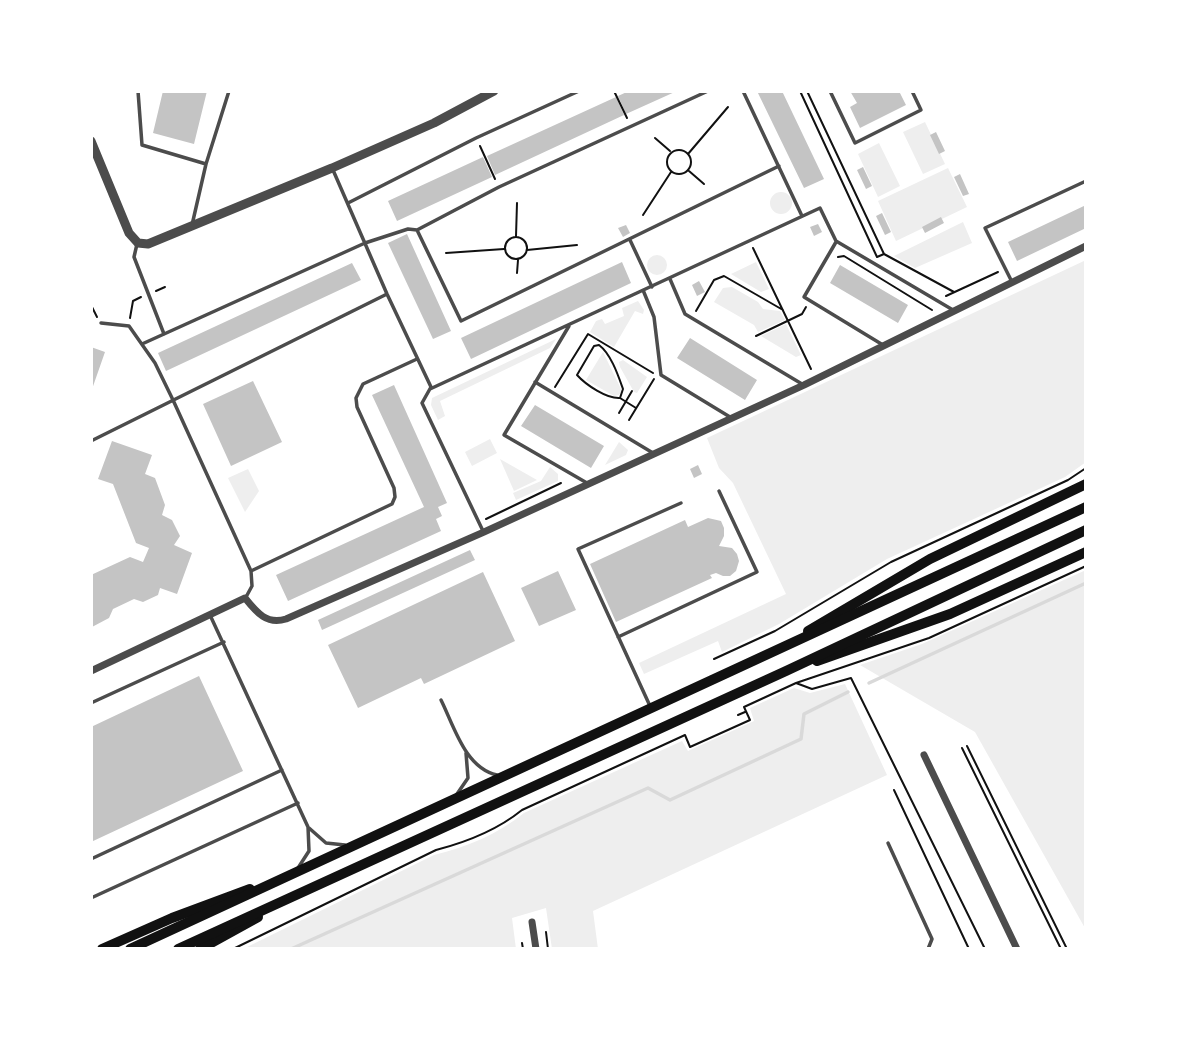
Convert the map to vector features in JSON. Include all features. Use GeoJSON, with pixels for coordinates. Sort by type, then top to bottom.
{"type":"FeatureCollection","features":[{"type":"Feature","properties":{"kind":"highway"},"geometry":{"type":"LineString","coordinates":[[130,949],[1086,507]]}},
{"type":"Feature","properties":{"kind":"highway"},"geometry":{"type":"LineString","coordinates":[[178,949],[786,671],[1086,530]]}},
{"type":"Feature","properties":{"kind":"main road"},"geometry":{"type":"LineString","coordinates":[[775,650],[930,559],[1086,484]]}},
{"type":"Feature","properties":{"kind":"main road"},"geometry":{"type":"LineString","coordinates":[[786,671],[950,614],[1086,552]]}},
{"type":"Feature","properties":{"kind":"main road"},"geometry":{"type":"LineString","coordinates":[[102,949],[172,918],[288,875]]}},
{"type":"Feature","properties":{"kind":"main road"},"geometry":{"type":"LineString","coordinates":[[200,949],[299,895]]}},
{"type":"Feature","properties":{"kind":"street"},"geometry":{"type":"LineString","coordinates":[[91,141],[129,233],[138,243],[148,244],[434,123],[494,91]]}},
{"type":"Feature","properties":{"kind":"street"},"geometry":{"type":"LineString","coordinates":[[91,671],[245,598],[264,618],[276,622],[484,532],[804,385],[1086,246]]}},
{"type":"Feature","properties":{"kind":"street"},"geometry":{"type":"LineString","coordinates":[[924,755],[1017,949]]}},
{"type":"Feature","properties":{"kind":"street"},"geometry":{"type":"LineString","coordinates":[[532,922],[536,949]]}},
{"type":"Feature","properties":{"kind":"lane"},"geometry":{"type":"LineString","coordinates":[[138,91],[142,145],[206,164]]}},
{"type":"Feature","properties":{"kind":"lane"},"geometry":{"type":"LineString","coordinates":[[192,227],[206,164],[229,91]]}},
{"type":"Feature","properties":{"kind":"lane"},"geometry":{"type":"LineString","coordinates":[[347,203],[579,91]]}},
{"type":"Feature","properties":{"kind":"lane"},"geometry":{"type":"LineString","coordinates":[[142,344],[365,243],[408,229],[417,230],[499,187],[708,91]]}},
{"type":"Feature","properties":{"kind":"lane"},"geometry":{"type":"LineString","coordinates":[[743,91],[802,216]]}},
{"type":"Feature","properties":{"kind":"lane"},"geometry":{"type":"LineString","coordinates":[[830,91],[855,143],[921,110],[912,91]]}},
{"type":"Feature","properties":{"kind":"lane"},"geometry":{"type":"LineString","coordinates":[[417,230],[461,321],[779,166]]}},
{"type":"Feature","properties":{"kind":"lane"},"geometry":{"type":"LineString","coordinates":[[332,168],[430,388]]}},
{"type":"Feature","properties":{"kind":"lane"},"geometry":{"type":"LineString","coordinates":[[1012,282],[985,228],[1086,181]]}},
{"type":"Feature","properties":{"kind":"lane"},"geometry":{"type":"LineString","coordinates":[[484,532],[422,402],[430,388],[820,208],[836,241],[955,311]]}},
{"type":"Feature","properties":{"kind":"lane"},"geometry":{"type":"LineString","coordinates":[[630,240],[652,287]]}},
{"type":"Feature","properties":{"kind":"lane"},"geometry":{"type":"LineString","coordinates":[[836,241],[804,297],[885,346]]}},
{"type":"Feature","properties":{"kind":"lane"},"geometry":{"type":"LineString","coordinates":[[138,243],[134,257],[164,334]]}},
{"type":"Feature","properties":{"kind":"lane"},"geometry":{"type":"LineString","coordinates":[[669,279],[685,314],[804,385]]}},
{"type":"Feature","properties":{"kind":"lane"},"geometry":{"type":"LineString","coordinates":[[643,290],[654,317],[662,375],[732,418]]}},
{"type":"Feature","properties":{"kind":"lane"},"geometry":{"type":"LineString","coordinates":[[91,441],[387,294]]}},
{"type":"Feature","properties":{"kind":"lane"},"geometry":{"type":"LineString","coordinates":[[101,323],[129,326],[173,400],[251,571],[252,586],[245,598]]}},
{"type":"Feature","properties":{"kind":"lane"},"geometry":{"type":"LineString","coordinates":[[570,324],[504,435],[587,483]]}},
{"type":"Feature","properties":{"kind":"lane"},"geometry":{"type":"LineString","coordinates":[[251,571],[392,504],[395,497],[394,488],[356,398],[363,384],[418,359]]}},
{"type":"Feature","properties":{"kind":"lane"},"geometry":{"type":"LineString","coordinates":[[535,382],[653,453]]}},
{"type":"Feature","properties":{"kind":"lane"},"geometry":{"type":"LineString","coordinates":[[618,637],[757,572],[719,491]]}},
{"type":"Feature","properties":{"kind":"lane"},"geometry":{"type":"LineString","coordinates":[[651,708],[578,549],[681,503]]}},
{"type":"Feature","properties":{"kind":"lane"},"geometry":{"type":"LineString","coordinates":[[210,615],[308,827],[309,851],[304,860],[288,875]]}},
{"type":"Feature","properties":{"kind":"lane"},"geometry":{"type":"LineString","coordinates":[[91,703],[224,642]]}},
{"type":"Feature","properties":{"kind":"lane"},"geometry":{"type":"LineString","coordinates":[[441,700],[466,751],[485,771],[506,775]]}},
{"type":"Feature","properties":{"kind":"lane"},"geometry":{"type":"LineString","coordinates":[[447,802],[468,778],[466,751]]}},
{"type":"Feature","properties":{"kind":"lane"},"geometry":{"type":"LineString","coordinates":[[91,859],[282,770]]}},
{"type":"Feature","properties":{"kind":"lane"},"geometry":{"type":"LineString","coordinates":[[91,898],[298,803]]}},
{"type":"Feature","properties":{"kind":"lane"},"geometry":{"type":"LineString","coordinates":[[308,827],[326,843],[335,846],[352,845]]}},
{"type":"Feature","properties":{"kind":"lane"},"geometry":{"type":"LineString","coordinates":[[888,844],[932,939],[928,949]]}},
{"type":"Feature","properties":{"kind":"path"},"geometry":{"type":"LineString","coordinates":[[614,91],[631,126]]}},
{"type":"Feature","properties":{"kind":"path"},"geometry":{"type":"LineString","coordinates":[[800,91],[877,257],[884,254]]}},
{"type":"Feature","properties":{"kind":"path"},"geometry":{"type":"LineString","coordinates":[[807,91],[884,254],[954,292]]}},
{"type":"Feature","properties":{"kind":"path"},"geometry":{"type":"LineString","coordinates":[[688,154],[728,107]]}},
{"type":"Feature","properties":{"kind":"path"},"geometry":{"type":"LineString","coordinates":[[477,138],[499,187]]}},
{"type":"Feature","properties":{"kind":"path"},"geometry":{"type":"LineString","coordinates":[[655,138],[671,153]]}},
{"type":"Feature","properties":{"kind":"path"},"geometry":{"type":"LineString","coordinates":[[678,150],[688,154],[691,161],[688,171],[678,175],[671,172],[666,162],[671,153],[678,150]]}},
{"type":"Feature","properties":{"kind":"path"},"geometry":{"type":"LineString","coordinates":[[688,171],[704,184]]}},
{"type":"Feature","properties":{"kind":"path"},"geometry":{"type":"LineString","coordinates":[[643,215],[671,172]]}},
{"type":"Feature","properties":{"kind":"path"},"geometry":{"type":"LineString","coordinates":[[516,237],[517,203]]}},
{"type":"Feature","properties":{"kind":"path"},"geometry":{"type":"LineString","coordinates":[[516,237],[507,242],[505,249],[508,256],[518,259]]}},
{"type":"Feature","properties":{"kind":"path"},"geometry":{"type":"LineString","coordinates":[[516,237],[524,241],[527,250]]}},
{"type":"Feature","properties":{"kind":"path"},"geometry":{"type":"LineString","coordinates":[[517,273],[518,259],[527,250],[577,245]]}},
{"type":"Feature","properties":{"kind":"path"},"geometry":{"type":"LineString","coordinates":[[753,247],[812,370]]}},
{"type":"Feature","properties":{"kind":"path"},"geometry":{"type":"LineString","coordinates":[[446,253],[505,249]]}},
{"type":"Feature","properties":{"kind":"path"},"geometry":{"type":"LineString","coordinates":[[835,258],[844,256],[931,307],[932,317]]}},
{"type":"Feature","properties":{"kind":"path"},"geometry":{"type":"LineString","coordinates":[[936,299],[1005,269]]}},
{"type":"Feature","properties":{"kind":"path"},"geometry":{"type":"LineString","coordinates":[[691,318],[714,280],[724,276],[783,310]]}},
{"type":"Feature","properties":{"kind":"path"},"geometry":{"type":"LineString","coordinates":[[129,326],[133,301],[165,287]]}},
{"type":"Feature","properties":{"kind":"path"},"geometry":{"type":"LineString","coordinates":[[756,335],[802,314],[810,301]]}},
{"type":"Feature","properties":{"kind":"path"},"geometry":{"type":"LineString","coordinates":[[91,305],[101,323]]}},
{"type":"Feature","properties":{"kind":"path"},"geometry":{"type":"LineString","coordinates":[[552,392],[588,334],[656,375],[629,419]]}},
{"type":"Feature","properties":{"kind":"path"},"geometry":{"type":"LineString","coordinates":[[620,398],[624,389],[610,359],[603,348],[594,346],[577,375],[598,390],[615,399],[620,398],[636,408]]}},
{"type":"Feature","properties":{"kind":"path"},"geometry":{"type":"LineString","coordinates":[[619,412],[632,391]]}},
{"type":"Feature","properties":{"kind":"path"},"geometry":{"type":"LineString","coordinates":[[714,659],[775,631],[891,562],[1068,480],[1086,468]]}},
{"type":"Feature","properties":{"kind":"path"},"geometry":{"type":"LineString","coordinates":[[479,523],[561,483]]}},
{"type":"Feature","properties":{"kind":"path"},"geometry":{"type":"LineString","coordinates":[[233,949],[436,850],[461,844],[503,825],[522,810],[685,735],[690,747],[750,720],[744,707],[796,683],[929,638],[1086,566]]}},
{"type":"Feature","properties":{"kind":"path"},"geometry":{"type":"LineString","coordinates":[[796,683],[812,688],[851,678],[985,949]]}},
{"type":"Feature","properties":{"kind":"path"},"geometry":{"type":"LineString","coordinates":[[738,715],[746,712]]}},
{"type":"Feature","properties":{"kind":"path"},"geometry":{"type":"LineString","coordinates":[[967,746],[1066,949]]}},
{"type":"Feature","properties":{"kind":"path"},"geometry":{"type":"LineString","coordinates":[[962,748],[1061,949]]}},
{"type":"Feature","properties":{"kind":"path"},"geometry":{"type":"LineString","coordinates":[[894,790],[970,949]]}},
{"type":"Feature","properties":{"kind":"path"},"geometry":{"type":"LineString","coordinates":[[546,932],[548,949]]}},
{"type":"Feature","properties":{"kind":"path"},"geometry":{"type":"LineString","coordinates":[[522,943],[523,949]]}},
{"type":"Feature","properties":{"kind":"shaded area"},"geometry":{"type":"Polygon","coordinates":[[[925,122],[945,164],[923,174],[903,132],[925,122]]]}},
{"type":"Feature","properties":{"kind":"shaded area"},"geometry":{"type":"Polygon","coordinates":[[[879,143],[900,186],[878,197],[858,154],[879,143]]]}},
{"type":"Feature","properties":{"kind":"shaded area"},"geometry":{"type":"Polygon","coordinates":[[[948,168],[967,207],[896,241],[878,201],[948,168]]]}},
{"type":"Feature","properties":{"kind":"shaded area"},"geometry":{"type":"Polygon","coordinates":[[[781,192],[789,195],[792,203],[789,211],[781,214],[773,211],[770,203],[773,195],[781,192]]]}},
{"type":"Feature","properties":{"kind":"shaded area"},"geometry":{"type":"Polygon","coordinates":[[[963,222],[972,243],[915,268],[894,256],[963,222]]]}},
{"type":"Feature","properties":{"kind":"shaded area"},"geometry":{"type":"Polygon","coordinates":[[[657,255],[664,258],[667,265],[664,272],[657,275],[650,272],[647,265],[650,258],[657,255]]]}},
{"type":"Feature","properties":{"kind":"shaded area"},"geometry":{"type":"Polygon","coordinates":[[[1086,260],[1086,462],[1065,477],[887,559],[779,624],[722,652],[718,641],[644,674],[639,663],[786,594],[733,483],[719,468],[707,438],[1086,260]]]}},
{"type":"Feature","properties":{"kind":"shaded area"},"geometry":{"type":"Polygon","coordinates":[[[756,262],[769,289],[761,292],[731,274],[756,262]]]}},
{"type":"Feature","properties":{"kind":"shaded area"},"geometry":{"type":"Polygon","coordinates":[[[732,287],[758,302],[763,309],[780,311],[785,320],[758,332],[754,325],[714,302],[723,288],[732,287]]]}},
{"type":"Feature","properties":{"kind":"shaded area"},"geometry":{"type":"Polygon","coordinates":[[[638,301],[644,310],[643,314],[635,311],[614,347],[590,332],[596,321],[602,319],[605,324],[624,316],[622,308],[638,301]]]}},
{"type":"Feature","properties":{"kind":"shaded area"},"geometry":{"type":"Polygon","coordinates":[[[786,324],[801,355],[796,357],[761,336],[786,324]]]}},
{"type":"Feature","properties":{"kind":"shaded area"},"geometry":{"type":"Polygon","coordinates":[[[556,339],[550,348],[440,401],[445,416],[438,420],[431,405],[432,398],[556,339]]]}},
{"type":"Feature","properties":{"kind":"shaded area"},"geometry":{"type":"Polygon","coordinates":[[[603,352],[622,391],[619,395],[614,396],[586,380],[603,352]]]}},
{"type":"Feature","properties":{"kind":"shaded area"},"geometry":{"type":"Polygon","coordinates":[[[623,360],[647,377],[637,393],[620,367],[619,362],[623,360]]]}},
{"type":"Feature","properties":{"kind":"shaded area"},"geometry":{"type":"Polygon","coordinates":[[[490,439],[497,453],[472,466],[465,452],[490,439]]]}},
{"type":"Feature","properties":{"kind":"shaded area"},"geometry":{"type":"Polygon","coordinates":[[[619,442],[628,450],[626,455],[605,465],[619,442]]]}},
{"type":"Feature","properties":{"kind":"shaded area"},"geometry":{"type":"Polygon","coordinates":[[[500,459],[537,480],[514,491],[500,459]]]}},
{"type":"Feature","properties":{"kind":"shaded area"},"geometry":{"type":"Polygon","coordinates":[[[550,467],[558,474],[558,481],[516,500],[513,493],[541,481],[550,467]]]}},
{"type":"Feature","properties":{"kind":"shaded area"},"geometry":{"type":"Polygon","coordinates":[[[248,469],[259,491],[245,512],[228,478],[248,469]]]}},
{"type":"Feature","properties":{"kind":"shaded area"},"geometry":{"type":"Polygon","coordinates":[[[1086,570],[1086,930],[975,732],[860,665],[922,644],[1086,570]]]}},
{"type":"Feature","properties":{"kind":"shaded area"},"geometry":{"type":"Polygon","coordinates":[[[845,684],[887,775],[593,911],[598,949],[552,949],[546,908],[512,918],[516,949],[243,949],[434,855],[482,839],[524,813],[682,741],[688,751],[754,721],[750,708],[794,688],[810,693],[845,684]]]}},
{"type":"Feature","properties":{"kind":"building"},"geometry":{"type":"Polygon","coordinates":[[[163,91],[207,91],[194,144],[153,133],[163,91]]]}},
{"type":"Feature","properties":{"kind":"building"},"geometry":{"type":"Polygon","coordinates":[[[629,91],[677,91],[626,114],[618,96],[629,91]]]}},
{"type":"Feature","properties":{"kind":"building"},"geometry":{"type":"Polygon","coordinates":[[[757,91],[782,91],[824,179],[804,188],[757,91]]]}},
{"type":"Feature","properties":{"kind":"building"},"geometry":{"type":"Polygon","coordinates":[[[850,91],[899,91],[906,105],[860,128],[850,107],[857,103],[850,91]]]}},
{"type":"Feature","properties":{"kind":"building"},"geometry":{"type":"Polygon","coordinates":[[[616,97],[624,115],[495,175],[487,156],[616,97]]]}},
{"type":"Feature","properties":{"kind":"building"},"geometry":{"type":"Polygon","coordinates":[[[936,132],[945,151],[939,154],[930,135],[936,132]]]}},
{"type":"Feature","properties":{"kind":"building"},"geometry":{"type":"Polygon","coordinates":[[[483,157],[492,177],[397,221],[388,201],[483,157]]]}},
{"type":"Feature","properties":{"kind":"building"},"geometry":{"type":"Polygon","coordinates":[[[863,167],[872,186],[866,189],[857,170],[863,167]]]}},
{"type":"Feature","properties":{"kind":"building"},"geometry":{"type":"Polygon","coordinates":[[[960,174],[969,194],[963,196],[954,177],[960,174]]]}},
{"type":"Feature","properties":{"kind":"building"},"geometry":{"type":"Polygon","coordinates":[[[1086,205],[1086,228],[1017,261],[1008,242],[1086,205]]]}},
{"type":"Feature","properties":{"kind":"building"},"geometry":{"type":"Polygon","coordinates":[[[882,213],[891,232],[885,235],[876,216],[882,213]]]}},
{"type":"Feature","properties":{"kind":"building"},"geometry":{"type":"Polygon","coordinates":[[[941,217],[944,223],[925,233],[922,227],[941,217]]]}},
{"type":"Feature","properties":{"kind":"building"},"geometry":{"type":"Polygon","coordinates":[[[818,224],[822,232],[814,236],[810,227],[818,224]]]}},
{"type":"Feature","properties":{"kind":"building"},"geometry":{"type":"Polygon","coordinates":[[[626,225],[630,233],[623,237],[618,228],[626,225]]]}},
{"type":"Feature","properties":{"kind":"building"},"geometry":{"type":"Polygon","coordinates":[[[407,234],[451,331],[433,339],[388,243],[407,234]]]}},
{"type":"Feature","properties":{"kind":"building"},"geometry":{"type":"Polygon","coordinates":[[[622,262],[631,283],[471,359],[461,338],[622,262]]]}},
{"type":"Feature","properties":{"kind":"building"},"geometry":{"type":"Polygon","coordinates":[[[352,263],[361,280],[166,371],[158,353],[352,263]]]}},
{"type":"Feature","properties":{"kind":"building"},"geometry":{"type":"Polygon","coordinates":[[[840,265],[908,305],[898,323],[830,283],[840,265]]]}},
{"type":"Feature","properties":{"kind":"building"},"geometry":{"type":"Polygon","coordinates":[[[699,281],[705,292],[697,296],[692,285],[699,281]]]}},
{"type":"Feature","properties":{"kind":"building"},"geometry":{"type":"Polygon","coordinates":[[[690,338],[757,380],[745,400],[677,358],[690,338]]]}},
{"type":"Feature","properties":{"kind":"building"},"geometry":{"type":"Polygon","coordinates":[[[91,347],[105,352],[91,392],[91,347]]]}},
{"type":"Feature","properties":{"kind":"building"},"geometry":{"type":"Polygon","coordinates":[[[253,381],[282,442],[231,466],[203,404],[253,381]]]}},
{"type":"Feature","properties":{"kind":"building"},"geometry":{"type":"Polygon","coordinates":[[[394,385],[447,503],[438,507],[442,516],[436,519],[441,531],[288,601],[276,575],[424,507],[372,395],[394,385]]]}},
{"type":"Feature","properties":{"kind":"building"},"geometry":{"type":"Polygon","coordinates":[[[535,405],[604,446],[591,468],[521,426],[535,405]]]}},
{"type":"Feature","properties":{"kind":"building"},"geometry":{"type":"Polygon","coordinates":[[[112,441],[152,455],[145,474],[155,478],[165,505],[162,515],[172,520],[180,536],[174,545],[192,553],[177,594],[160,588],[158,595],[143,602],[134,599],[113,609],[109,618],[92,627],[91,575],[130,557],[143,562],[149,548],[136,543],[113,484],[98,479],[112,441]]]}},
{"type":"Feature","properties":{"kind":"building"},"geometry":{"type":"Polygon","coordinates":[[[698,465],[702,474],[694,478],[690,469],[698,465]]]}},
{"type":"Feature","properties":{"kind":"building"},"geometry":{"type":"Polygon","coordinates":[[[708,518],[721,521],[724,536],[719,546],[732,548],[737,554],[739,561],[736,571],[730,576],[716,573],[710,575],[712,578],[616,622],[590,564],[685,520],[688,527],[708,518]]]}},
{"type":"Feature","properties":{"kind":"building"},"geometry":{"type":"Polygon","coordinates":[[[470,550],[475,560],[322,630],[318,620],[470,550]]]}},
{"type":"Feature","properties":{"kind":"building"},"geometry":{"type":"Polygon","coordinates":[[[558,571],[576,610],[539,626],[521,588],[558,571]]]}},
{"type":"Feature","properties":{"kind":"building"},"geometry":{"type":"Polygon","coordinates":[[[483,572],[515,641],[424,684],[421,678],[358,708],[328,645],[483,572]]]}},
{"type":"Feature","properties":{"kind":"building"},"geometry":{"type":"Polygon","coordinates":[[[199,676],[243,771],[91,842],[91,727],[199,676]]]}},
{"type":"Feature","properties":{"kind":"waterway"},"geometry":{"type":"LineString","coordinates":[[869,683],[1086,583]]}},
{"type":"Feature","properties":{"kind":"waterway"},"geometry":{"type":"LineString","coordinates":[[291,949],[648,788],[670,800],[801,739],[804,714],[848,692]]}}]}
